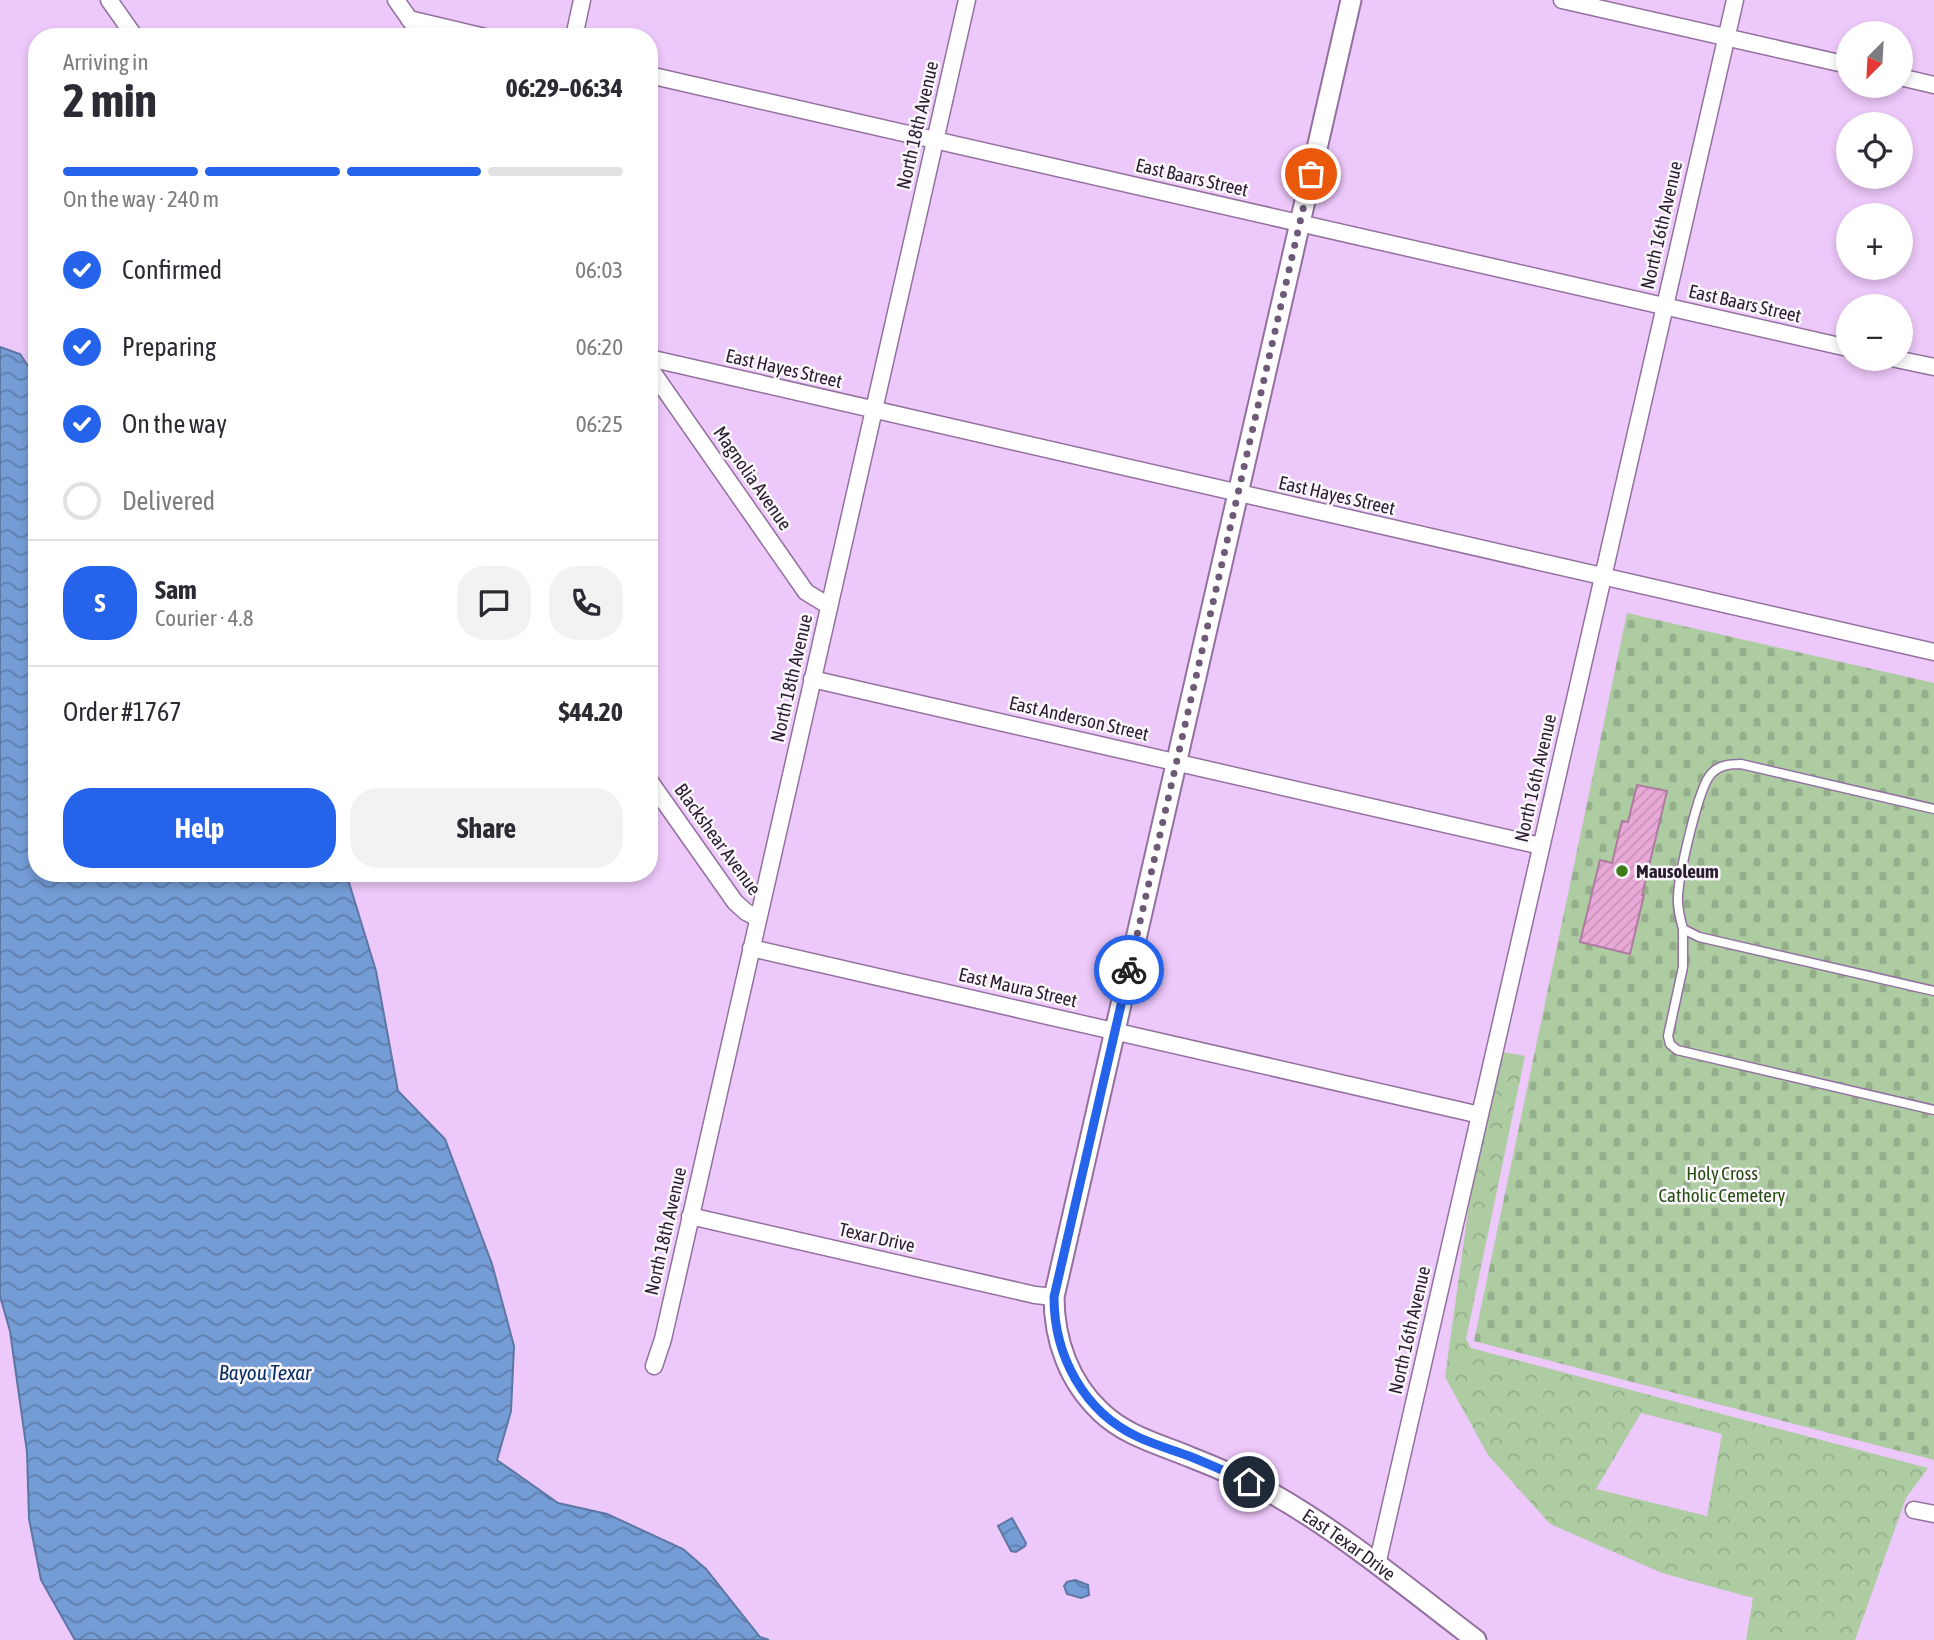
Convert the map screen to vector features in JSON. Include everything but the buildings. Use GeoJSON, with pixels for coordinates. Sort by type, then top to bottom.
{"type":"FeatureCollection","features":[{"type":"Feature","properties":{"kind":"street"},"geometry":{"type":"LineString","coordinates":[[109,0],[129,28]]}},
{"type":"Feature","properties":{"kind":"street"},"geometry":{"type":"LineString","coordinates":[[396,0],[416,28]]}},
{"type":"Feature","properties":{"kind":"street"},"geometry":{"type":"LineString","coordinates":[[576,28],[582,0]]}},
{"type":"Feature","properties":{"kind":"street","name":"North 18th Avenue"},"geometry":{"type":"LineString","coordinates":[[654,1366],[663,1339],[967,0]]}},
{"type":"Feature","properties":{"kind":"street","name":"East Texar Drive"},"geometry":{"type":"LineString","coordinates":[[1351,0],[1054,1297],[1057,1331],[1063,1356],[1084,1393],[1101,1412],[1139,1438],[1226,1471],[1272,1494],[1316,1521],[1476,1640]]}},
{"type":"Feature","properties":{"kind":"street"},"geometry":{"type":"LineString","coordinates":[[1562,0],[1836,62]]}},
{"type":"Feature","properties":{"kind":"street","name":"North 16th Avenue"},"geometry":{"type":"LineString","coordinates":[[1377,1565],[1735,0]]}},
{"type":"Feature","properties":{"kind":"street"},"geometry":{"type":"LineString","coordinates":[[409,19],[447,28]]}},
{"type":"Feature","properties":{"kind":"street","name":"East Baars Street"},"geometry":{"type":"LineString","coordinates":[[658,77],[1836,345]]}},
{"type":"Feature","properties":{"kind":"street"},"geometry":{"type":"LineString","coordinates":[[1913,80],[1934,85]]}},
{"type":"Feature","properties":{"kind":"street","name":"East Hayes Street"},"geometry":{"type":"LineString","coordinates":[[658,360],[1934,652]]}},
{"type":"Feature","properties":{"kind":"street"},"geometry":{"type":"LineString","coordinates":[[1913,363],[1934,368]]}},
{"type":"Feature","properties":{"kind":"street","name":"Magnolia Avenue"},"geometry":{"type":"LineString","coordinates":[[658,380],[806,592],[829,606]]}},
{"type":"Feature","properties":{"kind":"street","name":"East Anderson Street"},"geometry":{"type":"LineString","coordinates":[[812,680],[1541,846]]}},
{"type":"Feature","properties":{"kind":"street","name":"Blackshear Avenue"},"geometry":{"type":"LineString","coordinates":[[658,793],[735,902],[758,918]]}},
{"type":"Feature","properties":{"kind":"street","name":"East Maura Street"},"geometry":{"type":"LineString","coordinates":[[751,948],[1480,1115]]}},
{"type":"Feature","properties":{"kind":"street","name":"Texar Drive"},"geometry":{"type":"LineString","coordinates":[[690,1216],[1035,1295],[1054,1297]]}},
{"type":"Feature","properties":{"kind":"street"},"geometry":{"type":"LineString","coordinates":[[1914,1510],[1934,1514]]}},
{"type":"Feature","properties":{"kind":"lane"},"geometry":{"type":"LineString","coordinates":[[1934,808],[1741,764],[1721,767],[1713,772],[1702,792],[1677,898],[1683,929],[1683,967],[1668,1036],[1676,1050],[1934,1110]]}},
{"type":"Feature","properties":{"kind":"lane"},"geometry":{"type":"LineString","coordinates":[[1683,929],[1712,940],[1934,991]]}},
{"type":"Feature","properties":{"kind":"green space","name":"Holy Cross Catholic Cemetery"},"geometry":{"type":"Polygon","coordinates":[[[1627,613],[1934,683],[1934,1460],[1474,1341],[1627,613]]]}},
{"type":"Feature","properties":{"kind":"green space"},"geometry":{"type":"Polygon","coordinates":[[[1503,1052],[1525,1056],[1466,1339],[1471,1348],[1928,1468],[1906,1498],[1855,1640],[1746,1640],[1753,1598],[1662,1573],[1550,1524],[1488,1455],[1445,1377],[1471,1190],[1503,1052]],[[1641,1413],[1596,1489],[1707,1516],[1722,1434],[1641,1413]]]}},
{"type":"Feature","properties":{"kind":"water","name":"Bayou Texar"},"geometry":{"type":"Polygon","coordinates":[[[0,347],[20,354],[28,366],[28,882],[349,882],[376,971],[398,1091],[445,1139],[492,1264],[514,1346],[511,1411],[497,1460],[558,1503],[607,1514],[683,1549],[706,1569],[760,1637],[769,1640],[75,1640],[41,1580],[29,1519],[27,1452],[10,1331],[0,1296],[0,347]]]}},
{"type":"Feature","properties":{"kind":"water"},"geometry":{"type":"Polygon","coordinates":[[[1012,1518],[1026,1543],[1016,1552],[1011,1551],[998,1526],[1012,1518]]]}},
{"type":"Feature","properties":{"kind":"water"},"geometry":{"type":"Polygon","coordinates":[[[1075,1580],[1088,1585],[1089,1595],[1081,1598],[1067,1594],[1064,1586],[1075,1580]]]}},
{"type":"Feature","properties":{"kind":"way so far"},"geometry":{"type":"LineString","coordinates":[[1129,970],[1311,174]]}},
{"type":"Feature","properties":{"kind":"place","name":"Mausoleum"},"geometry":{"type":"Point","coordinates":[1622,871]}},
{"type":"Feature","properties":{"kind":"route"},"geometry":{"type":"LineString","coordinates":[[1129,970],[1054,1297],[1057,1331],[1063,1356],[1072,1375],[1101,1412],[1121,1428],[1139,1438],[1190,1456],[1249,1482]]}}]}
